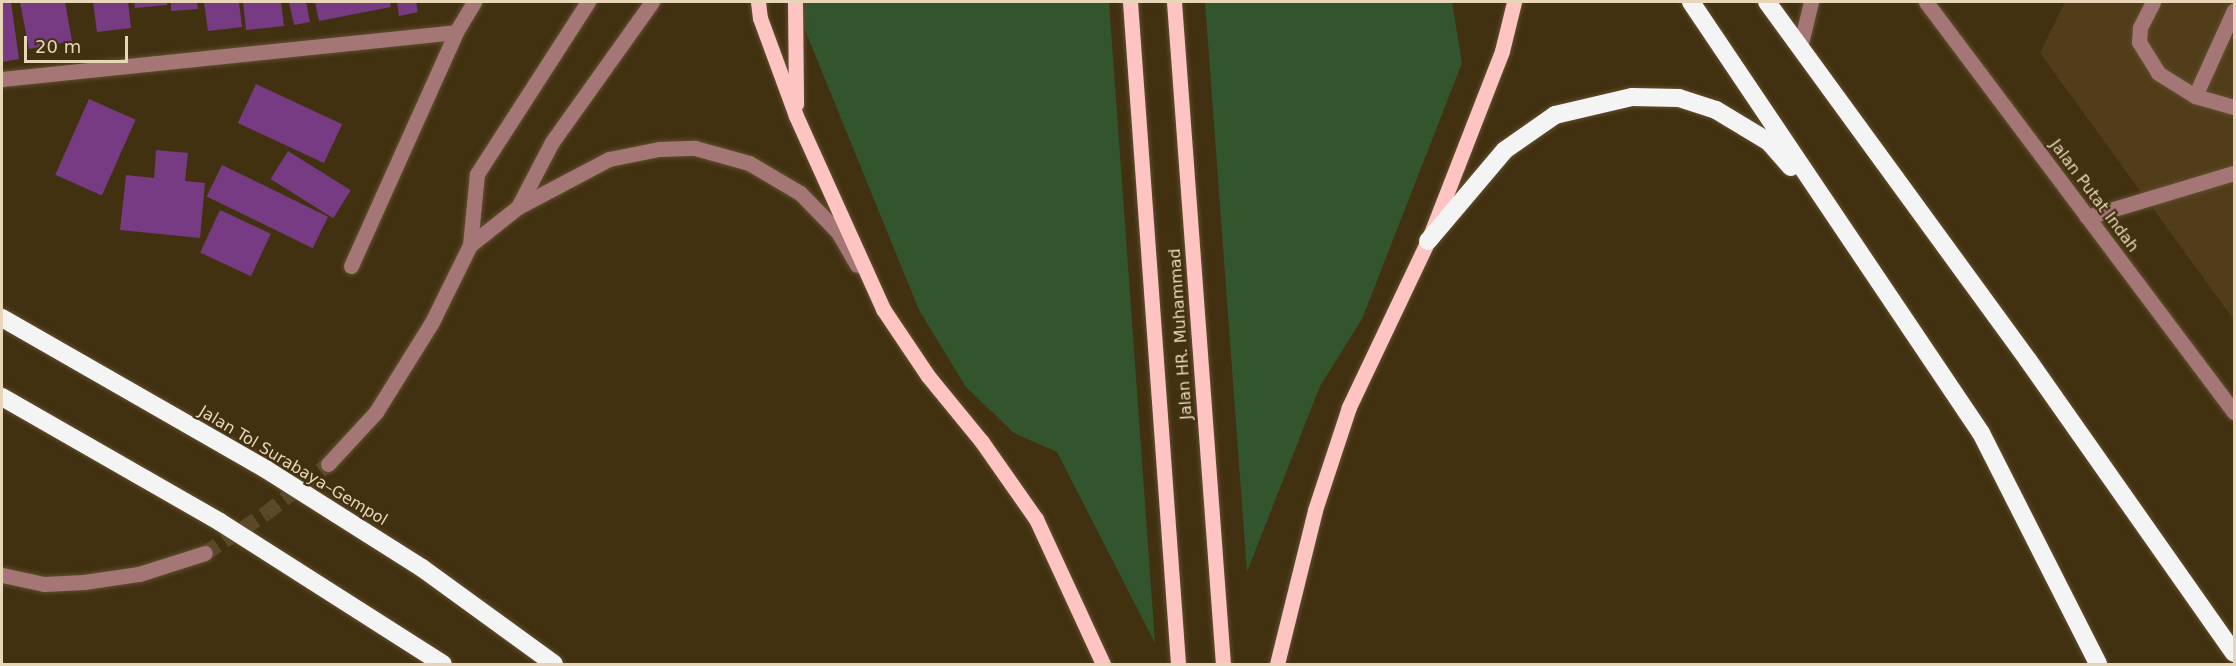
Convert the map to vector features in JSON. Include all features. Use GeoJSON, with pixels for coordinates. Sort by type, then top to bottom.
{"type":"FeatureCollection","features":[{"type":"Feature","properties":{"kind":"highway"},"geometry":{"type":"LineString","coordinates":[[1690,2],[1981,433],[2098,664]]}},
{"type":"Feature","properties":{"kind":"highway"},"geometry":{"type":"LineString","coordinates":[[1767,2],[2028,360],[2235,653]]}},
{"type":"Feature","properties":{"kind":"highway"},"geometry":{"type":"LineString","coordinates":[[1428,241],[1505,150],[1555,115],[1632,97],[1679,98],[1716,110],[1769,142],[1840,223]]}},
{"type":"Feature","properties":{"kind":"highway","name":"Jalan Tol Surabaya–Gempol"},"geometry":{"type":"LineString","coordinates":[[2,318],[267,470],[422,568],[554,664]]}},
{"type":"Feature","properties":{"kind":"highway"},"geometry":{"type":"LineString","coordinates":[[2,398],[220,522],[443,664]]}},
{"type":"Feature","properties":{"kind":"main road"},"geometry":{"type":"LineString","coordinates":[[758,2],[760,18],[796,116],[883,309],[928,376],[982,442],[1036,519],[1103,664]]}},
{"type":"Feature","properties":{"kind":"main road"},"geometry":{"type":"LineString","coordinates":[[795,2],[796,116]]}},
{"type":"Feature","properties":{"kind":"main road","name":"Jalan HR. Muhammad"},"geometry":{"type":"LineString","coordinates":[[1130,2],[1178,664]]}},
{"type":"Feature","properties":{"kind":"main road","name":"Jalan HR. Muhammad"},"geometry":{"type":"LineString","coordinates":[[1174,2],[1223,664]]}},
{"type":"Feature","properties":{"kind":"main road"},"geometry":{"type":"LineString","coordinates":[[1502,51],[1503,2]]}},
{"type":"Feature","properties":{"kind":"main road"},"geometry":{"type":"LineString","coordinates":[[1277,664],[1314,510],[1349,407],[1428,241],[1502,51],[1514,2]]}},
{"type":"Feature","properties":{"kind":"street"},"geometry":{"type":"LineString","coordinates":[[351,266],[456,32],[474,2]]}},
{"type":"Feature","properties":{"kind":"street"},"geometry":{"type":"LineString","coordinates":[[328,464],[376,412],[432,322],[470,245],[477,174],[586,2]]}},
{"type":"Feature","properties":{"kind":"street"},"geometry":{"type":"LineString","coordinates":[[518,207],[552,142],[652,2]]}},
{"type":"Feature","properties":{"kind":"street"},"geometry":{"type":"LineString","coordinates":[[1800,46],[1811,2]]}},
{"type":"Feature","properties":{"kind":"street","name":"Jalan Putat Indah"},"geometry":{"type":"LineString","coordinates":[[1926,2],[2235,412]]}},
{"type":"Feature","properties":{"kind":"street"},"geometry":{"type":"LineString","coordinates":[[2152,2],[2140,28],[2139,42],[2144,55],[2158,73],[2195,96],[2235,107]]}},
{"type":"Feature","properties":{"kind":"street"},"geometry":{"type":"LineString","coordinates":[[2195,96],[2235,9]]}},
{"type":"Feature","properties":{"kind":"street"},"geometry":{"type":"LineString","coordinates":[[2,79],[456,32]]}},
{"type":"Feature","properties":{"kind":"street"},"geometry":{"type":"LineString","coordinates":[[470,245],[518,207],[586,168],[627,154],[671,148],[721,153],[771,175],[815,206],[838,232],[883,309]]}},
{"type":"Feature","properties":{"kind":"street"},"geometry":{"type":"LineString","coordinates":[[2087,217],[2235,173]]}},
{"type":"Feature","properties":{"kind":"street"},"geometry":{"type":"LineString","coordinates":[[2,575],[44,584],[84,582],[139,574],[205,553]]}},
{"type":"Feature","properties":{"kind":"street"},"geometry":{"type":"LineString","coordinates":[[2088,645],[2088,664]]}},
{"type":"Feature","properties":{"kind":"shaded area"},"geometry":{"type":"Polygon","coordinates":[[[2065,2],[2234,2],[2234,320],[2040,53],[2065,2]]]}},
{"type":"Feature","properties":{"kind":"green space"},"geometry":{"type":"Polygon","coordinates":[[[804,2],[1109,2],[1155,643],[1057,452],[1014,433],[966,387],[919,310],[803,25],[804,2]]]}},
{"type":"Feature","properties":{"kind":"green space"},"geometry":{"type":"Polygon","coordinates":[[[1205,2],[1452,2],[1462,63],[1362,319],[1320,386],[1247,572],[1205,2]]]}},
{"type":"Feature","properties":{"kind":"building"},"geometry":{"type":"Polygon","coordinates":[[[2,2],[11,2],[19,59],[2,62],[2,2]]]}},
{"type":"Feature","properties":{"kind":"building"},"geometry":{"type":"Polygon","coordinates":[[[20,2],[65,2],[72,41],[29,49],[20,2]]]}},
{"type":"Feature","properties":{"kind":"building"},"geometry":{"type":"Polygon","coordinates":[[[93,2],[128,2],[131,28],[97,32],[93,2]]]}},
{"type":"Feature","properties":{"kind":"building"},"geometry":{"type":"Polygon","coordinates":[[[134,2],[167,2],[167,5],[135,8],[134,2]]]}},
{"type":"Feature","properties":{"kind":"building"},"geometry":{"type":"Polygon","coordinates":[[[171,2],[197,2],[198,9],[171,11],[171,2]]]}},
{"type":"Feature","properties":{"kind":"building"},"geometry":{"type":"Polygon","coordinates":[[[204,2],[239,2],[242,27],[208,31],[204,2]]]}},
{"type":"Feature","properties":{"kind":"building"},"geometry":{"type":"Polygon","coordinates":[[[243,2],[281,2],[284,26],[246,30],[243,2]]]}},
{"type":"Feature","properties":{"kind":"building"},"geometry":{"type":"Polygon","coordinates":[[[289,2],[306,2],[310,22],[294,25],[289,2]]]}},
{"type":"Feature","properties":{"kind":"building"},"geometry":{"type":"Polygon","coordinates":[[[315,2],[390,2],[391,7],[319,21],[315,2]]]}},
{"type":"Feature","properties":{"kind":"building"},"geometry":{"type":"Polygon","coordinates":[[[397,2],[416,2],[418,12],[399,16],[397,2]]]}},
{"type":"Feature","properties":{"kind":"building"},"geometry":{"type":"Polygon","coordinates":[[[256,84],[342,124],[324,163],[238,123],[256,84]]]}},
{"type":"Feature","properties":{"kind":"building"},"geometry":{"type":"Polygon","coordinates":[[[89,99],[136,120],[102,196],[55,175],[89,99]]]}},
{"type":"Feature","properties":{"kind":"building"},"geometry":{"type":"Polygon","coordinates":[[[156,150],[188,153],[185,181],[205,183],[200,238],[120,230],[126,175],[154,178],[156,150]]]}},
{"type":"Feature","properties":{"kind":"building"},"geometry":{"type":"Polygon","coordinates":[[[288,151],[351,190],[333,218],[271,179],[288,151]]]}},
{"type":"Feature","properties":{"kind":"building"},"geometry":{"type":"Polygon","coordinates":[[[222,165],[328,217],[313,248],[207,196],[222,165]]]}},
{"type":"Feature","properties":{"kind":"building"},"geometry":{"type":"Polygon","coordinates":[[[220,210],[271,234],[251,276],[200,253],[220,210]]]}},
{"type":"Feature","properties":{"kind":"tunnel"},"geometry":{"type":"LineString","coordinates":[[205,553],[266,513],[328,464]]}}]}
